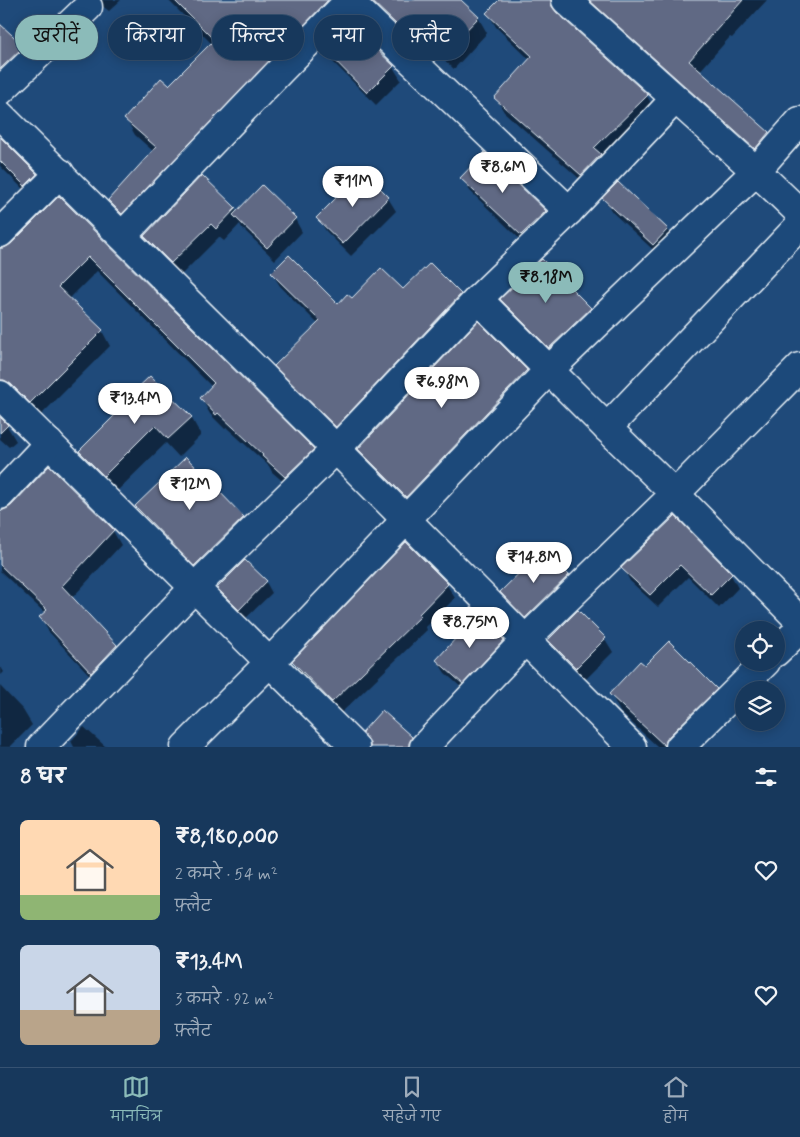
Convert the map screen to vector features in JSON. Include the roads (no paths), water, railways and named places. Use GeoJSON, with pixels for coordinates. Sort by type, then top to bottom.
{"type":"FeatureCollection","features":[{"type":"Feature","properties":{"kind":"street"},"geometry":{"type":"LineString","coordinates":[[566,0],[800,212]]}},
{"type":"Feature","properties":{"kind":"street"},"geometry":{"type":"LineString","coordinates":[[122,236],[350,1],[569,211]]}},
{"type":"Feature","properties":{"kind":"street"},"geometry":{"type":"LineString","coordinates":[[0,92],[88,7]]}},
{"type":"Feature","properties":{"kind":"street"},"geometry":{"type":"LineString","coordinates":[[41,747],[194,587],[336,449],[478,299],[569,211],[675,99]]}},
{"type":"Feature","properties":{"kind":"street"},"geometry":{"type":"LineString","coordinates":[[0,115],[632,747]]}},
{"type":"Feature","properties":{"kind":"street"},"geometry":{"type":"LineString","coordinates":[[185,747],[270,662],[549,370],[756,171],[800,121]]}},
{"type":"Feature","properties":{"kind":"street"},"geometry":{"type":"LineString","coordinates":[[0,233],[60,173]]}},
{"type":"Feature","properties":{"kind":"street"},"geometry":{"type":"LineString","coordinates":[[607,428],[800,225]]}},
{"type":"Feature","properties":{"kind":"street"},"geometry":{"type":"LineString","coordinates":[[478,299],[800,621]]}},
{"type":"Feature","properties":{"kind":"street"},"geometry":{"type":"LineString","coordinates":[[424,747],[525,640],[675,494],[800,367]]}},
{"type":"Feature","properties":{"kind":"street"},"geometry":{"type":"LineString","coordinates":[[0,394],[355,747]]}},
{"type":"Feature","properties":{"kind":"street"},"geometry":{"type":"LineString","coordinates":[[0,495],[49,443]]}},
{"type":"Feature","properties":{"kind":"street"},"geometry":{"type":"LineString","coordinates":[[785,643],[800,629]]}},
{"type":"Feature","properties":{"kind":"street"},"geometry":{"type":"LineString","coordinates":[[680,747],[757,671]]}}]}
